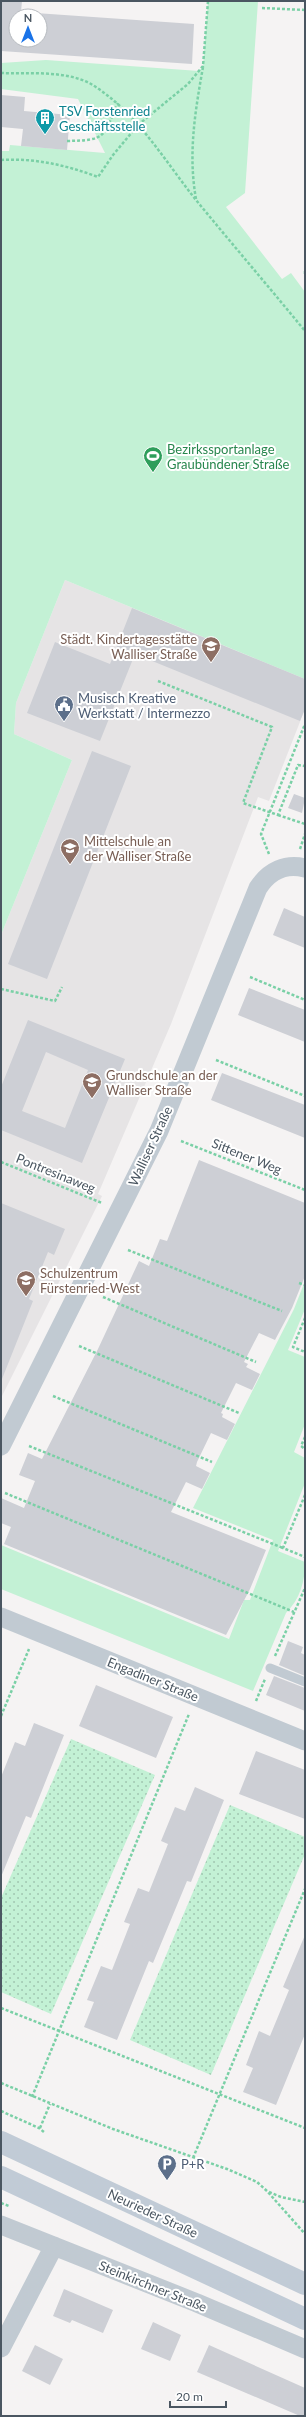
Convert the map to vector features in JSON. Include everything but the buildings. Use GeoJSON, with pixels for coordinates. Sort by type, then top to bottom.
{"type":"FeatureCollection","features":[{"type":"Feature","properties":{"kind":"main road","name":"Neurieder Straße"},"geometry":{"type":"LineString","coordinates":[[1,2142],[305,2284]]}},
{"type":"Feature","properties":{"kind":"main road"},"geometry":{"type":"LineString","coordinates":[[1,2177],[305,2319]]}},
{"type":"Feature","properties":{"kind":"street","name":"Walliser Straße"},"geometry":{"type":"LineString","coordinates":[[1,1446],[159,1131],[258,888],[275,870],[294,866],[305,868]]}},
{"type":"Feature","properties":{"kind":"street","name":"Engadiner Straße"},"geometry":{"type":"LineString","coordinates":[[1,1617],[305,1741]]}},
{"type":"Feature","properties":{"kind":"street","name":"Steinkirchner Straße"},"geometry":{"type":"LineString","coordinates":[[1,2225],[197,2303],[305,2349]]}},
{"type":"Feature","properties":{"kind":"street"},"geometry":{"type":"LineString","coordinates":[[1,2348],[54,2246]]}},
{"type":"Feature","properties":{"kind":"lane"},"geometry":{"type":"LineString","coordinates":[[270,1668],[305,1682]]}},
{"type":"Feature","properties":{"kind":"path"},"geometry":{"type":"LineString","coordinates":[[196,200],[192,176],[192,144],[204,66],[208,1]]}},
{"type":"Feature","properties":{"kind":"path"},"geometry":{"type":"LineString","coordinates":[[262,8],[305,10]]}},
{"type":"Feature","properties":{"kind":"path"},"geometry":{"type":"LineString","coordinates":[[1,160],[26,158],[78,169],[98,177],[113,155],[138,125],[188,84],[204,66]]}},
{"type":"Feature","properties":{"kind":"path"},"geometry":{"type":"LineString","coordinates":[[1,72],[65,76],[89,84],[118,103],[138,125],[196,200],[305,331]]}},
{"type":"Feature","properties":{"kind":"path"},"geometry":{"type":"LineString","coordinates":[[67,142],[95,140],[104,134],[118,103]]}},
{"type":"Feature","properties":{"kind":"path"},"geometry":{"type":"LineString","coordinates":[[305,271],[303,273],[305,275]]}},
{"type":"Feature","properties":{"kind":"path"},"geometry":{"type":"LineString","coordinates":[[158,681],[272,727],[243,803],[305,824]]}},
{"type":"Feature","properties":{"kind":"path"},"geometry":{"type":"LineString","coordinates":[[268,854],[260,834],[305,724]]}},
{"type":"Feature","properties":{"kind":"path"},"geometry":{"type":"LineString","coordinates":[[278,815],[298,765],[305,766]]}},
{"type":"Feature","properties":{"kind":"path"},"geometry":{"type":"LineString","coordinates":[[250,977],[305,1000]]}},
{"type":"Feature","properties":{"kind":"path"},"geometry":{"type":"LineString","coordinates":[[1,989],[55,1001],[62,987]]}},
{"type":"Feature","properties":{"kind":"path"},"geometry":{"type":"LineString","coordinates":[[216,1060],[305,1096]]}},
{"type":"Feature","properties":{"kind":"path","name":"Sittener Weg"},"geometry":{"type":"LineString","coordinates":[[181,1141],[305,1190]]}},
{"type":"Feature","properties":{"kind":"path","name":"Pontresinaweg"},"geometry":{"type":"LineString","coordinates":[[1,1162],[103,1203]]}},
{"type":"Feature","properties":{"kind":"path"},"geometry":{"type":"LineString","coordinates":[[128,1250],[282,1311]]}},
{"type":"Feature","properties":{"kind":"path"},"geometry":{"type":"LineString","coordinates":[[299,1283],[305,1285]]}},
{"type":"Feature","properties":{"kind":"path"},"geometry":{"type":"LineString","coordinates":[[103,1298],[256,1362]]}},
{"type":"Feature","properties":{"kind":"path"},"geometry":{"type":"LineString","coordinates":[[305,1318],[294,1347],[305,1352]]}},
{"type":"Feature","properties":{"kind":"path"},"geometry":{"type":"LineString","coordinates":[[78,1346],[239,1413]]}},
{"type":"Feature","properties":{"kind":"path"},"geometry":{"type":"LineString","coordinates":[[53,1396],[212,1462]]}},
{"type":"Feature","properties":{"kind":"path"},"geometry":{"type":"LineString","coordinates":[[305,1437],[301,1446],[305,1449]]}},
{"type":"Feature","properties":{"kind":"path"},"geometry":{"type":"LineString","coordinates":[[29,1446],[305,1557]]}},
{"type":"Feature","properties":{"kind":"path"},"geometry":{"type":"LineString","coordinates":[[5,1493],[294,1612]]}},
{"type":"Feature","properties":{"kind":"path"},"geometry":{"type":"LineString","coordinates":[[283,1548],[305,1495]]}},
{"type":"Feature","properties":{"kind":"path"},"geometry":{"type":"LineString","coordinates":[[249,1718],[305,1588]]}},
{"type":"Feature","properties":{"kind":"path"},"geometry":{"type":"LineString","coordinates":[[1,1716],[36,1632]]}},
{"type":"Feature","properties":{"kind":"path"},"geometry":{"type":"LineString","coordinates":[[32,2097],[196,1697]]}},
{"type":"Feature","properties":{"kind":"path"},"geometry":{"type":"LineString","coordinates":[[193,2158],[305,1889]]}},
{"type":"Feature","properties":{"kind":"path"},"geometry":{"type":"LineString","coordinates":[[1,2008],[305,2128]]}},
{"type":"Feature","properties":{"kind":"path"},"geometry":{"type":"LineString","coordinates":[[1,2083],[50,2104],[244,2176],[281,2197],[305,2202]]}},
{"type":"Feature","properties":{"kind":"path"},"geometry":{"type":"LineString","coordinates":[[40,2128],[50,2104]]}},
{"type":"Feature","properties":{"kind":"path"},"geometry":{"type":"LineString","coordinates":[[1,2111],[40,2128],[45,2133]]}},
{"type":"Feature","properties":{"kind":"path"},"geometry":{"type":"LineString","coordinates":[[268,2190],[305,2234]]}},
{"type":"Feature","properties":{"kind":"shaded area"},"geometry":{"type":"Polygon","coordinates":[[[65,580],[305,679],[305,709],[269,801],[258,797],[171,1024],[98,1194],[102,1196],[1,1398],[1,935],[72,760],[14,734],[16,703],[65,580]]]}},
{"type":"Feature","properties":{"kind":"green space","name":"Bezirkssportanlage Graubündener Straße"},"geometry":{"type":"Polygon","coordinates":[[[208,1],[258,1],[245,193],[226,207],[282,279],[291,273],[305,292],[305,679],[65,580],[16,703],[14,734],[72,760],[1,935],[1,151],[9,151],[10,145],[105,153],[78,99],[1,89],[1,63],[46,60],[199,71],[203,66],[208,1]]]}},
{"type":"Feature","properties":{"kind":"green space"},"geometry":{"type":"Polygon","coordinates":[[[305,1281],[305,1309],[288,1350],[305,1357],[305,1424],[294,1452],[305,1458],[305,1483],[278,1551],[305,1562],[304,1576],[301,1590],[295,1602],[286,1613],[253,1691],[1,1589],[1,1545],[229,1639],[244,1600],[250,1600],[273,1540],[193,1508],[294,1309],[305,1281]]]}},
{"type":"Feature","properties":{"kind":"green space"},"geometry":{"type":"Polygon","coordinates":[[[71,1739],[155,1775],[51,2014],[1,1992],[1,1898],[71,1739]]]}},
{"type":"Feature","properties":{"kind":"green space"},"geometry":{"type":"Polygon","coordinates":[[[230,1805],[305,1837],[305,1854],[211,2075],[130,2040],[230,1805]]]}},
{"type":"Feature","properties":{"kind":"place","name":"TSV Forstenried Geschäftsstelle"},"geometry":{"type":"Point","coordinates":[45,135]}},
{"type":"Feature","properties":{"kind":"place","name":"Bezirkssportanlage Graubündener Straße"},"geometry":{"type":"Point","coordinates":[153,473]}},
{"type":"Feature","properties":{"kind":"place","name":"Städt. Kindertagesstätte Walliser Straße"},"geometry":{"type":"Point","coordinates":[211,663]}},
{"type":"Feature","properties":{"kind":"place","name":"Musisch Kreative Werkstatt / Intermezzo"},"geometry":{"type":"Point","coordinates":[64,722]}},
{"type":"Feature","properties":{"kind":"place","name":"Mittelschule an der Walliser Straße"},"geometry":{"type":"Point","coordinates":[70,865]}},
{"type":"Feature","properties":{"kind":"place","name":"Grundschule an der Walliser Straße"},"geometry":{"type":"Point","coordinates":[92,1099]}},
{"type":"Feature","properties":{"kind":"place","name":"Schulzentrum Fürstenried-West"},"geometry":{"type":"Point","coordinates":[26,1297]}},
{"type":"Feature","properties":{"kind":"place","name":"P+R"},"geometry":{"type":"Point","coordinates":[167,2181]}}]}
